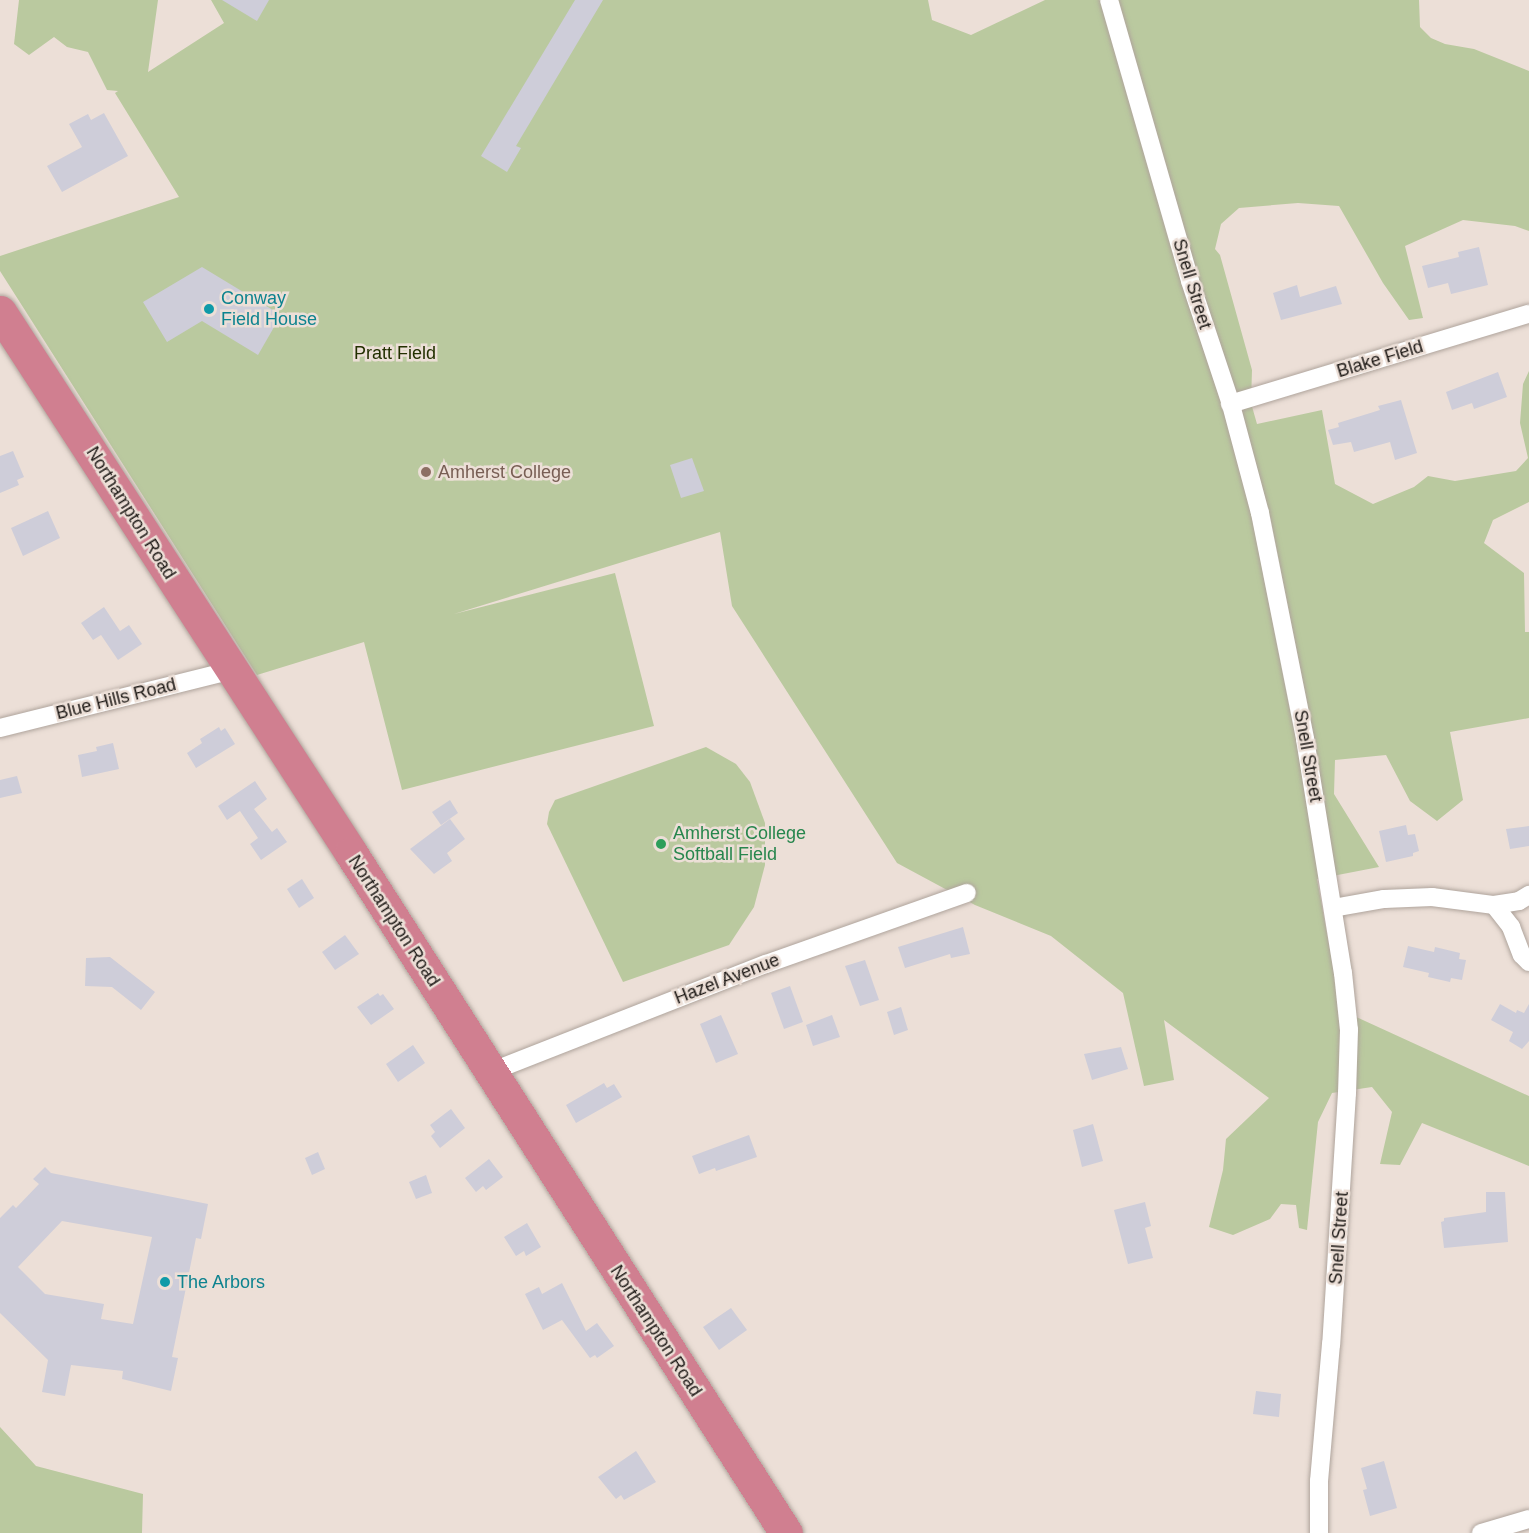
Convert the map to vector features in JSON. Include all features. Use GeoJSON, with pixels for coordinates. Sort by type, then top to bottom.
{"type":"FeatureCollection","features":[{"type":"Feature","properties":{"kind":"highway","name":"Northampton Road"},"geometry":{"type":"LineString","coordinates":[[3,322],[232,670],[786,1533]]}},
{"type":"Feature","properties":{"kind":"street","name":"Snell Street"},"geometry":{"type":"LineString","coordinates":[[1109,0],[1190,281],[1247,462],[1277,594],[1333,908],[1346,1002],[1349,1051],[1342,1197],[1318,1480],[1319,1533]]}},
{"type":"Feature","properties":{"kind":"street","name":"Blake Field"},"geometry":{"type":"LineString","coordinates":[[1230,404],[1529,314]]}},
{"type":"Feature","properties":{"kind":"street","name":"Blue Hills Road"},"geometry":{"type":"LineString","coordinates":[[0,728],[232,670]]}},
{"type":"Feature","properties":{"kind":"street","name":"Hazel Avenue"},"geometry":{"type":"LineString","coordinates":[[490,1072],[766,964],[967,893]]}},
{"type":"Feature","properties":{"kind":"street"},"geometry":{"type":"LineString","coordinates":[[1333,908],[1384,899],[1432,897],[1494,905],[1519,901],[1529,895]]}},
{"type":"Feature","properties":{"kind":"street"},"geometry":{"type":"LineString","coordinates":[[1494,905],[1511,927],[1522,955],[1529,962]]}},
{"type":"Feature","properties":{"kind":"street"},"geometry":{"type":"LineString","coordinates":[[1481,1533],[1529,1519]]}},
{"type":"Feature","properties":{"kind":"green space","name":"Pratt Field"},"geometry":{"type":"Polygon","coordinates":[[[19,0],[158,0],[148,72],[224,23],[211,0],[928,0],[932,20],[971,35],[1045,0],[1419,0],[1420,27],[1431,38],[1445,44],[1474,49],[1529,71],[1529,231],[1515,226],[1463,220],[1405,246],[1423,318],[1409,320],[1383,283],[1339,206],[1298,203],[1239,208],[1221,224],[1215,249],[1220,255],[1252,370],[1251,403],[1257,424],[1322,410],[1335,484],[1373,504],[1414,487],[1428,476],[1455,481],[1516,471],[1528,458],[1520,423],[1523,384],[1529,371],[1529,502],[1493,520],[1484,543],[1524,573],[1525,632],[1529,632],[1529,718],[1450,732],[1463,800],[1437,821],[1410,801],[1386,755],[1335,760],[1334,794],[1379,867],[1317,879],[1341,1010],[1529,1096],[1529,1166],[1422,1123],[1400,1165],[1380,1164],[1392,1112],[1372,1087],[1332,1093],[1318,1122],[1307,1230],[1299,1228],[1296,1205],[1281,1204],[1270,1219],[1233,1235],[1209,1227],[1223,1170],[1226,1139],[1269,1098],[1164,1020],[1174,1080],[1144,1086],[1123,993],[1051,936],[975,905],[897,863],[732,606],[720,532],[454,614],[615,573],[654,726],[402,790],[364,642],[257,675],[0,271],[0,256],[179,197],[115,93],[118,91],[107,90],[88,52],[67,47],[54,37],[29,55],[14,44],[19,0]]]}},
{"type":"Feature","properties":{"kind":"green space","name":"Amherst College Softball Field"},"geometry":{"type":"Polygon","coordinates":[[[706,747],[736,764],[750,782],[765,823],[765,865],[754,907],[729,945],[623,982],[547,824],[549,812],[555,800],[706,747]]]}},
{"type":"Feature","properties":{"kind":"green space"},"geometry":{"type":"Polygon","coordinates":[[[0,1427],[36,1466],[143,1494],[142,1533],[0,1533],[0,1427]]]}},
{"type":"Feature","properties":{"kind":"building"},"geometry":{"type":"Polygon","coordinates":[[[222,0],[269,0],[257,21],[222,0]]]}},
{"type":"Feature","properties":{"kind":"building"},"geometry":{"type":"Polygon","coordinates":[[[575,0],[603,0],[516,146],[521,148],[507,172],[481,156],[575,0]]]}},
{"type":"Feature","properties":{"kind":"building"},"geometry":{"type":"Polygon","coordinates":[[[104,113],[128,156],[62,192],[47,166],[82,147],[69,124],[88,114],[91,120],[104,113]]]}},
{"type":"Feature","properties":{"kind":"building"},"geometry":{"type":"Polygon","coordinates":[[[1479,247],[1488,285],[1451,294],[1448,283],[1428,288],[1422,266],[1459,257],[1458,252],[1479,247]]]}},
{"type":"Feature","properties":{"kind":"building","name":"Conway Field House"},"geometry":{"type":"Polygon","coordinates":[[[202,267],[281,315],[258,355],[202,321],[167,342],[143,302],[202,267]]]}},
{"type":"Feature","properties":{"kind":"building"},"geometry":{"type":"Polygon","coordinates":[[[1297,285],[1300,297],[1336,286],[1342,304],[1281,320],[1273,293],[1297,285]]]}},
{"type":"Feature","properties":{"kind":"building"},"geometry":{"type":"Polygon","coordinates":[[[1498,372],[1507,397],[1474,409],[1472,403],[1452,410],[1446,392],[1498,372]]]}},
{"type":"Feature","properties":{"kind":"building"},"geometry":{"type":"Polygon","coordinates":[[[1401,400],[1417,453],[1395,460],[1390,442],[1354,452],[1351,442],[1333,445],[1328,430],[1339,427],[1338,423],[1380,410],[1378,406],[1401,400]]]}},
{"type":"Feature","properties":{"kind":"building"},"geometry":{"type":"Polygon","coordinates":[[[13,451],[24,477],[17,480],[19,485],[0,493],[0,456],[13,451]]]}},
{"type":"Feature","properties":{"kind":"building"},"geometry":{"type":"Polygon","coordinates":[[[692,458],[704,491],[681,498],[670,465],[692,458]]]}},
{"type":"Feature","properties":{"kind":"building"},"geometry":{"type":"Polygon","coordinates":[[[48,511],[60,538],[23,556],[11,528],[48,511]]]}},
{"type":"Feature","properties":{"kind":"building"},"geometry":{"type":"Polygon","coordinates":[[[104,607],[120,631],[129,625],[142,644],[118,660],[101,635],[93,640],[81,623],[104,607]]]}},
{"type":"Feature","properties":{"kind":"building"},"geometry":{"type":"Polygon","coordinates":[[[219,727],[221,731],[225,728],[235,744],[196,768],[187,753],[202,743],[200,739],[219,727]]]}},
{"type":"Feature","properties":{"kind":"building"},"geometry":{"type":"Polygon","coordinates":[[[113,743],[119,769],[82,777],[78,755],[97,751],[96,747],[113,743]]]}},
{"type":"Feature","properties":{"kind":"building"},"geometry":{"type":"Polygon","coordinates":[[[17,776],[22,793],[0,798],[0,780],[17,776]]]}},
{"type":"Feature","properties":{"kind":"building"},"geometry":{"type":"Polygon","coordinates":[[[255,781],[267,799],[254,809],[272,832],[277,828],[287,842],[261,860],[250,844],[258,838],[240,811],[227,820],[218,806],[255,781]]]}},
{"type":"Feature","properties":{"kind":"building"},"geometry":{"type":"Polygon","coordinates":[[[450,800],[458,813],[441,825],[432,812],[450,800]]]}},
{"type":"Feature","properties":{"kind":"building"},"geometry":{"type":"Polygon","coordinates":[[[450,819],[465,839],[447,853],[452,861],[434,874],[410,849],[450,819]]]}},
{"type":"Feature","properties":{"kind":"building"},"geometry":{"type":"Polygon","coordinates":[[[1406,825],[1408,835],[1415,834],[1419,851],[1413,853],[1413,856],[1386,862],[1379,831],[1406,825]]]}},
{"type":"Feature","properties":{"kind":"building"},"geometry":{"type":"Polygon","coordinates":[[[1529,826],[1529,846],[1510,849],[1506,829],[1529,826]]]}},
{"type":"Feature","properties":{"kind":"building"},"geometry":{"type":"Polygon","coordinates":[[[302,879],[314,898],[299,908],[287,889],[302,879]]]}},
{"type":"Feature","properties":{"kind":"building"},"geometry":{"type":"Polygon","coordinates":[[[963,927],[970,954],[951,958],[950,954],[905,968],[898,947],[963,927]]]}},
{"type":"Feature","properties":{"kind":"building"},"geometry":{"type":"Polygon","coordinates":[[[345,935],[359,954],[335,970],[322,952],[345,935]]]}},
{"type":"Feature","properties":{"kind":"building"},"geometry":{"type":"Polygon","coordinates":[[[1408,946],[1434,952],[1435,947],[1460,953],[1459,959],[1466,960],[1462,980],[1451,978],[1450,982],[1428,977],[1429,973],[1403,967],[1408,946]]]}},
{"type":"Feature","properties":{"kind":"building"},"geometry":{"type":"Polygon","coordinates":[[[110,957],[155,992],[141,1010],[112,987],[85,986],[86,958],[110,957]]]}},
{"type":"Feature","properties":{"kind":"building"},"geometry":{"type":"Polygon","coordinates":[[[865,960],[879,1000],[860,1006],[845,966],[865,960]]]}},
{"type":"Feature","properties":{"kind":"building"},"geometry":{"type":"Polygon","coordinates":[[[790,986],[803,1022],[784,1029],[771,993],[790,986]]]}},
{"type":"Feature","properties":{"kind":"building"},"geometry":{"type":"Polygon","coordinates":[[[378,993],[380,996],[383,994],[394,1009],[371,1025],[357,1007],[378,993]]]}},
{"type":"Feature","properties":{"kind":"building"},"geometry":{"type":"Polygon","coordinates":[[[1500,1004],[1516,1013],[1517,1010],[1524,1013],[1529,1004],[1529,1041],[1522,1049],[1509,1041],[1513,1032],[1491,1020],[1500,1004]]]}},
{"type":"Feature","properties":{"kind":"building"},"geometry":{"type":"Polygon","coordinates":[[[901,1007],[908,1030],[894,1035],[887,1012],[901,1007]]]}},
{"type":"Feature","properties":{"kind":"building"},"geometry":{"type":"Polygon","coordinates":[[[721,1015],[738,1054],[716,1063],[700,1024],[721,1015]]]}},
{"type":"Feature","properties":{"kind":"building"},"geometry":{"type":"Polygon","coordinates":[[[832,1015],[840,1037],[813,1046],[806,1025],[832,1015]]]}},
{"type":"Feature","properties":{"kind":"building"},"geometry":{"type":"Polygon","coordinates":[[[413,1045],[425,1063],[398,1082],[386,1064],[413,1045]]]}},
{"type":"Feature","properties":{"kind":"building"},"geometry":{"type":"Polygon","coordinates":[[[1121,1047],[1128,1069],[1092,1080],[1084,1054],[1121,1047]]]}},
{"type":"Feature","properties":{"kind":"building"},"geometry":{"type":"Polygon","coordinates":[[[604,1083],[607,1088],[614,1084],[622,1097],[576,1123],[566,1105],[604,1083]]]}},
{"type":"Feature","properties":{"kind":"building"},"geometry":{"type":"Polygon","coordinates":[[[451,1109],[465,1128],[440,1148],[431,1136],[435,1132],[430,1125],[451,1109]]]}},
{"type":"Feature","properties":{"kind":"building"},"geometry":{"type":"Polygon","coordinates":[[[1093,1124],[1103,1161],[1082,1167],[1073,1130],[1093,1124]]]}},
{"type":"Feature","properties":{"kind":"building"},"geometry":{"type":"Polygon","coordinates":[[[749,1135],[757,1157],[716,1171],[715,1168],[699,1174],[692,1156],[749,1135]]]}},
{"type":"Feature","properties":{"kind":"building"},"geometry":{"type":"Polygon","coordinates":[[[318,1152],[325,1169],[312,1175],[305,1158],[318,1152]]]}},
{"type":"Feature","properties":{"kind":"building"},"geometry":{"type":"Polygon","coordinates":[[[489,1159],[503,1177],[486,1190],[483,1186],[476,1192],[465,1178],[489,1159]]]}},
{"type":"Feature","properties":{"kind":"building","name":"The Arbors"},"geometry":{"type":"Polygon","coordinates":[[[45,1167],[51,1173],[208,1204],[201,1239],[196,1238],[172,1357],[178,1358],[171,1391],[122,1379],[123,1371],[71,1365],[65,1396],[42,1392],[48,1360],[0,1313],[0,1218],[13,1205],[16,1208],[39,1184],[33,1179],[45,1167]],[[62,1221],[18,1267],[45,1294],[104,1304],[101,1319],[133,1324],[152,1237],[62,1221]]]}},
{"type":"Feature","properties":{"kind":"building"},"geometry":{"type":"Polygon","coordinates":[[[426,1175],[432,1193],[416,1199],[409,1182],[426,1175]]]}},
{"type":"Feature","properties":{"kind":"building"},"geometry":{"type":"Polygon","coordinates":[[[1486,1192],[1505,1192],[1508,1242],[1444,1248],[1441,1222],[1444,1218],[1486,1212],[1486,1192]]]}},
{"type":"Feature","properties":{"kind":"building"},"geometry":{"type":"Polygon","coordinates":[[[1145,1202],[1151,1226],[1145,1228],[1153,1258],[1128,1264],[1114,1210],[1145,1202]]]}},
{"type":"Feature","properties":{"kind":"building"},"geometry":{"type":"Polygon","coordinates":[[[527,1223],[541,1247],[526,1256],[524,1251],[516,1256],[504,1237],[527,1223]]]}},
{"type":"Feature","properties":{"kind":"building"},"geometry":{"type":"Polygon","coordinates":[[[562,1283],[586,1331],[597,1323],[614,1346],[597,1358],[595,1355],[590,1358],[562,1320],[543,1330],[525,1294],[539,1287],[542,1294],[562,1283]]]}},
{"type":"Feature","properties":{"kind":"building"},"geometry":{"type":"Polygon","coordinates":[[[731,1308],[747,1330],[719,1350],[703,1327],[731,1308]]]}},
{"type":"Feature","properties":{"kind":"building"},"geometry":{"type":"Polygon","coordinates":[[[1256,1391],[1281,1394],[1279,1417],[1253,1414],[1256,1391]]]}},
{"type":"Feature","properties":{"kind":"building"},"geometry":{"type":"Polygon","coordinates":[[[636,1451],[656,1482],[624,1500],[621,1495],[616,1499],[598,1477],[636,1451]]]}},
{"type":"Feature","properties":{"kind":"building"},"geometry":{"type":"Polygon","coordinates":[[[1384,1461],[1397,1508],[1370,1516],[1363,1490],[1367,1489],[1361,1468],[1384,1461]]]}},
{"type":"Feature","properties":{"kind":"place","name":"Conway Field House"},"geometry":{"type":"Point","coordinates":[209,309]}},
{"type":"Feature","properties":{"kind":"place","name":"Amherst College"},"geometry":{"type":"Point","coordinates":[426,472]}},
{"type":"Feature","properties":{"kind":"place","name":"Amherst College Softball Field"},"geometry":{"type":"Point","coordinates":[661,844]}},
{"type":"Feature","properties":{"kind":"place","name":"The Arbors"},"geometry":{"type":"Point","coordinates":[165,1282]}}]}
